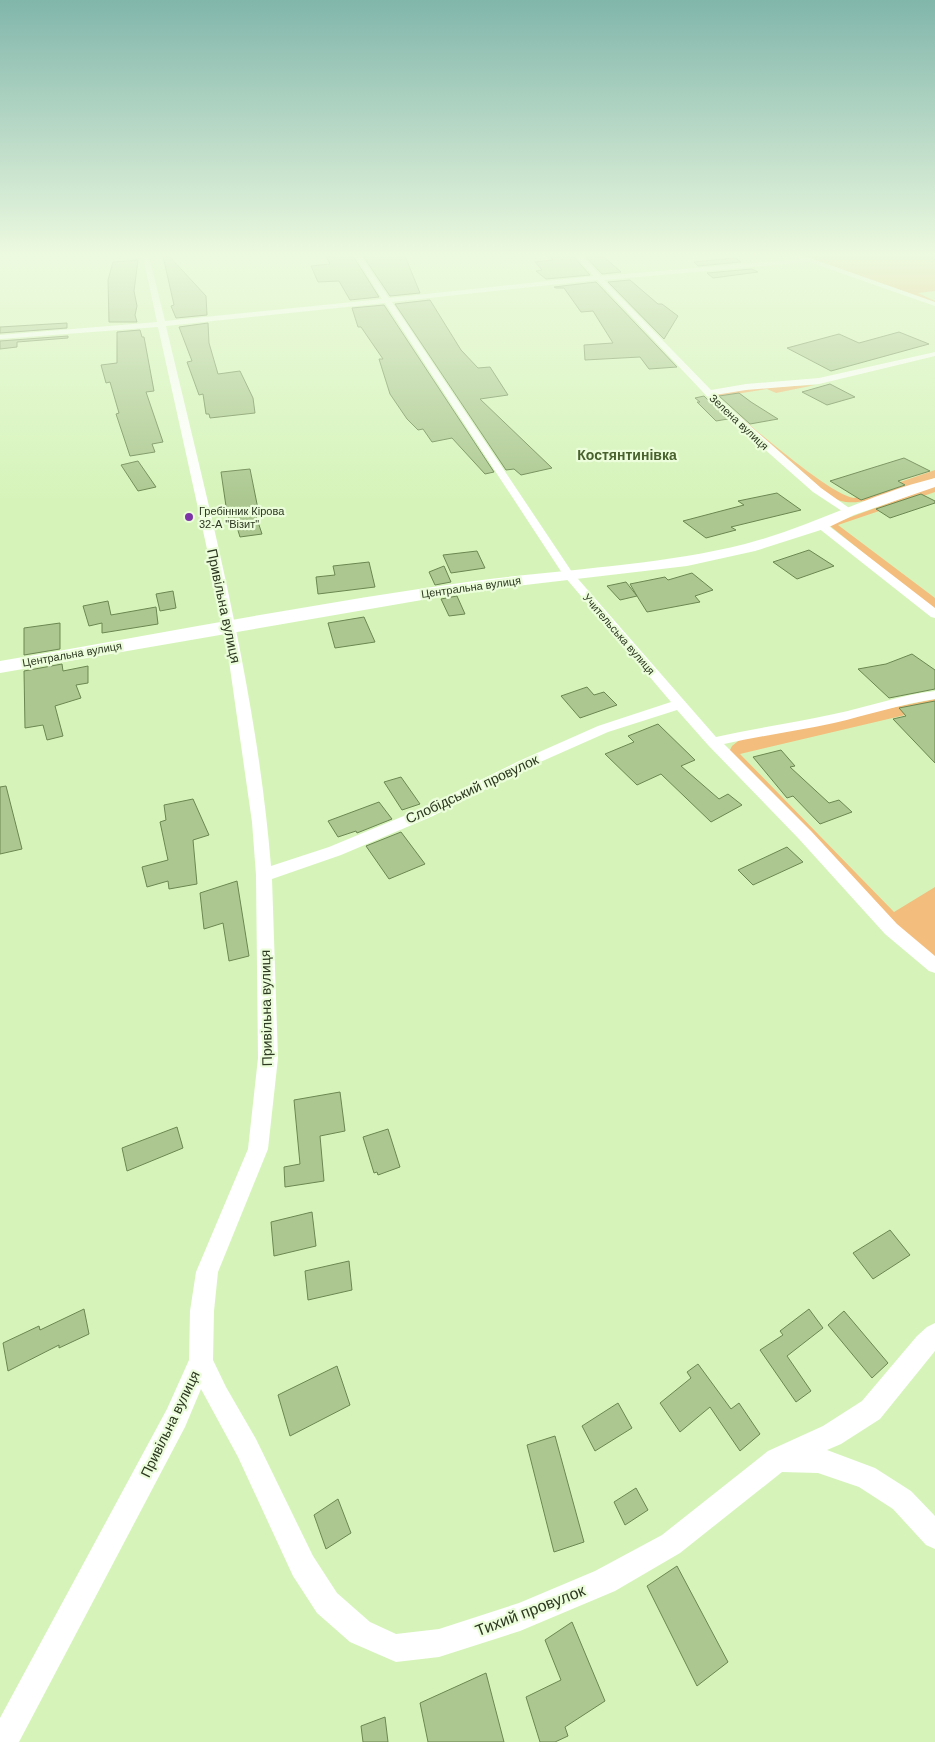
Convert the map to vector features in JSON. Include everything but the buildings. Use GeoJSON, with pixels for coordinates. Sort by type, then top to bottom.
{"type":"FeatureCollection","features":[{"type":"Feature","properties":{"kind":"street","name":"Привільна вулиця"},"geometry":{"type":"LineString","coordinates":[[3,1742],[176,1418],[201,1361],[202,1311],[206,1272],[258,1148],[268,1058],[264,875],[260,822],[230,626],[165,337]]}},
{"type":"Feature","properties":{"kind":"street","name":"Учительська вулиця"},"geometry":{"type":"LineString","coordinates":[[411,337],[568,574],[713,742],[805,835],[891,929],[935,966]]}},
{"type":"Feature","properties":{"kind":"street","name":"Зелена вулиця"},"geometry":{"type":"LineString","coordinates":[[655,337],[708,393],[765,447],[816,490],[848,512]]}},
{"type":"Feature","properties":{"kind":"street"},"geometry":{"type":"LineString","coordinates":[[708,393],[746,387],[819,381],[935,354]]}},
{"type":"Feature","properties":{"kind":"street","name":"Центральна вулиця"},"geometry":{"type":"LineString","coordinates":[[0,667],[230,626],[474,586],[687,561],[749,548],[821,525],[848,512],[935,482]]}},
{"type":"Feature","properties":{"kind":"street"},"geometry":{"type":"LineString","coordinates":[[821,525],[935,614]]}},
{"type":"Feature","properties":{"kind":"street"},"geometry":{"type":"LineString","coordinates":[[713,742],[881,708],[906,699],[935,695]]}},
{"type":"Feature","properties":{"kind":"street","name":"Слобідський провулок"},"geometry":{"type":"LineString","coordinates":[[264,875],[335,851],[428,812],[524,764],[603,730],[680,704]]}},
{"type":"Feature","properties":{"kind":"street","name":"Тихий провулок"},"geometry":{"type":"LineString","coordinates":[[201,1361],[217,1396],[247,1448],[303,1566],[328,1603],[360,1632],[396,1648],[439,1643],[520,1617],[605,1581],[671,1544],[777,1460],[832,1435],[871,1410],[925,1344],[935,1335]]}},
{"type":"Feature","properties":{"kind":"street"},"geometry":{"type":"LineString","coordinates":[[777,1460],[818,1460],[866,1477],[902,1500],[935,1536]]}},
{"type":"Feature","properties":{"kind":"shaded area"},"geometry":{"type":"Polygon","coordinates":[[[815,385],[776,393],[767,389],[717,397],[791,459],[843,494],[854,498],[935,470],[935,478],[874,499],[850,502],[837,500],[824,491],[715,396],[718,393],[752,388],[815,385]]]}},
{"type":"Feature","properties":{"kind":"shaded area"},"geometry":{"type":"Polygon","coordinates":[[[935,486],[935,492],[838,525],[935,598],[935,611],[829,525],[935,486]]]}},
{"type":"Feature","properties":{"kind":"shaded area"},"geometry":{"type":"Polygon","coordinates":[[[935,699],[935,708],[740,754],[894,912],[935,887],[935,967],[729,752],[732,746],[742,738],[935,699]]]}},
{"type":"Feature","properties":{"kind":"place","name":"Гребінник Кірова 32-А \"Візит\""},"geometry":{"type":"Point","coordinates":[189,517]}},
{"type":"Feature","properties":{"kind":"district","name":"Костянтинівка"},"geometry":{"type":"Point","coordinates":[627,455]}}]}
